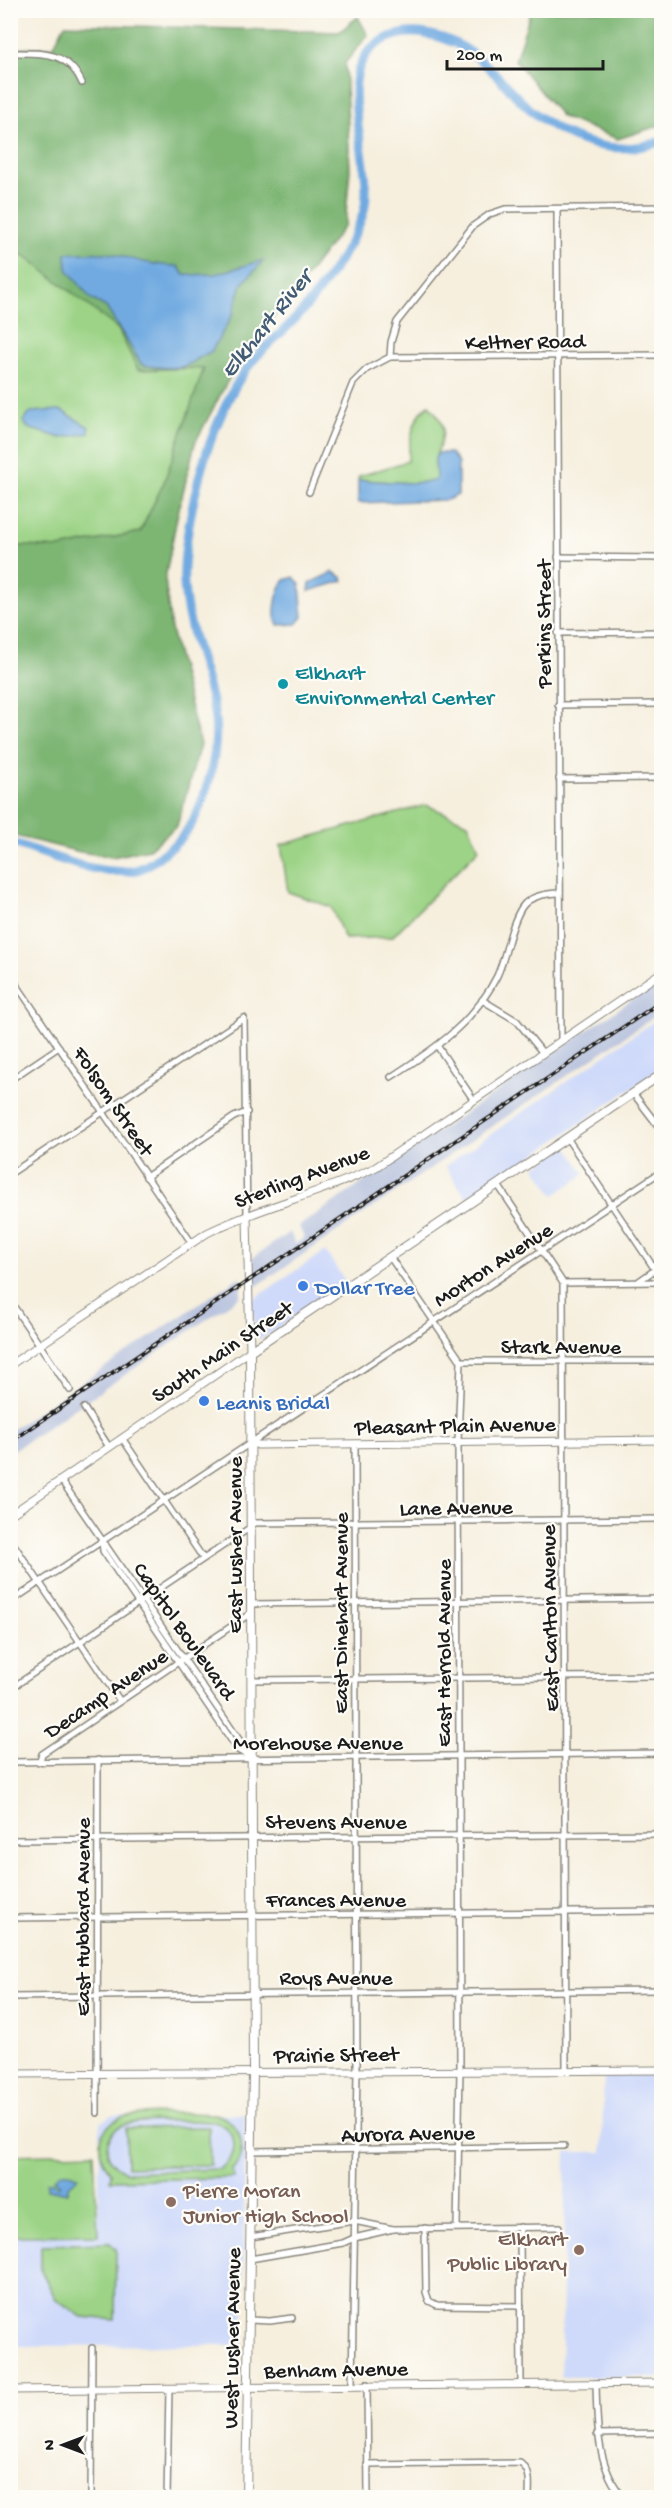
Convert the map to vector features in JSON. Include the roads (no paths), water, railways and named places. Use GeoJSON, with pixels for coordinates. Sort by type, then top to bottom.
{"type":"FeatureCollection","features":[{"type":"Feature","properties":{"kind":"main road","name":"Sterling Avenue"},"geometry":{"type":"LineString","coordinates":[[10,1365],[191,1242],[223,1225],[349,1180],[376,1167],[662,972]]}},
{"type":"Feature","properties":{"kind":"main road","name":"South Main Street"},"geometry":{"type":"LineString","coordinates":[[10,1515],[662,1074]]}},
{"type":"Feature","properties":{"kind":"main road","name":"East Lusher Avenue"},"geometry":{"type":"LineString","coordinates":[[247,1216],[250,1352],[253,2072]]}},
{"type":"Feature","properties":{"kind":"main road","name":"Pleasant Plain Avenue"},"geometry":{"type":"LineString","coordinates":[[250,1442],[258,1445],[662,1440]]}},
{"type":"Feature","properties":{"kind":"main road","name":"Prairie Street"},"geometry":{"type":"LineString","coordinates":[[11,2074],[662,2070]]}},
{"type":"Feature","properties":{"kind":"main road","name":"West Lusher Avenue"},"geometry":{"type":"LineString","coordinates":[[246,2498],[253,2072]]}},
{"type":"Feature","properties":{"kind":"main road","name":"Benham Avenue"},"geometry":{"type":"LineString","coordinates":[[10,2390],[247,2388],[367,2384],[662,2383]]}},
{"type":"Feature","properties":{"kind":"street"},"geometry":{"type":"LineString","coordinates":[[10,53],[52,54],[71,64],[82,82]]}},
{"type":"Feature","properties":{"kind":"street"},"geometry":{"type":"LineString","coordinates":[[309,492],[353,383],[367,369],[390,357],[391,342],[398,322],[473,226],[490,214],[505,209],[662,207]]}},
{"type":"Feature","properties":{"kind":"street","name":"Perkins Street"},"geometry":{"type":"LineString","coordinates":[[557,209],[561,1040]]}},
{"type":"Feature","properties":{"kind":"street","name":"Keltner Road"},"geometry":{"type":"LineString","coordinates":[[390,357],[662,355]]}},
{"type":"Feature","properties":{"kind":"street"},"geometry":{"type":"LineString","coordinates":[[558,557],[662,558]]}},
{"type":"Feature","properties":{"kind":"street"},"geometry":{"type":"LineString","coordinates":[[558,633],[662,632]]}},
{"type":"Feature","properties":{"kind":"street"},"geometry":{"type":"LineString","coordinates":[[558,705],[662,704]]}},
{"type":"Feature","properties":{"kind":"street"},"geometry":{"type":"LineString","coordinates":[[559,779],[662,778]]}},
{"type":"Feature","properties":{"kind":"street"},"geometry":{"type":"LineString","coordinates":[[391,1077],[438,1047],[459,1029],[482,1000],[497,976],[523,906],[542,894],[560,893]]}},
{"type":"Feature","properties":{"kind":"street","name":"Folsom Street"},"geometry":{"type":"LineString","coordinates":[[10,975],[13,984],[59,1047],[191,1242]]}},
{"type":"Feature","properties":{"kind":"street"},"geometry":{"type":"LineString","coordinates":[[482,1000],[517,1021],[542,1052]]}},
{"type":"Feature","properties":{"kind":"street","name":"East Lusher Avenue"},"geometry":{"type":"LineString","coordinates":[[102,1112],[244,1018],[247,1216]]}},
{"type":"Feature","properties":{"kind":"street"},"geometry":{"type":"LineString","coordinates":[[10,1080],[59,1047]]}},
{"type":"Feature","properties":{"kind":"street"},"geometry":{"type":"LineString","coordinates":[[438,1047],[473,1099]]}},
{"type":"Feature","properties":{"kind":"street"},"geometry":{"type":"LineString","coordinates":[[633,1093],[662,1131]]}},
{"type":"Feature","properties":{"kind":"street"},"geometry":{"type":"LineString","coordinates":[[10,1174],[102,1112]]}},
{"type":"Feature","properties":{"kind":"street"},"geometry":{"type":"LineString","coordinates":[[146,1177],[234,1117],[246,1113]]}},
{"type":"Feature","properties":{"kind":"street"},"geometry":{"type":"LineString","coordinates":[[567,1138],[662,1281]]}},
{"type":"Feature","properties":{"kind":"street","name":"Morton Avenue"},"geometry":{"type":"LineString","coordinates":[[10,1602],[162,1499],[662,1171]]}},
{"type":"Feature","properties":{"kind":"street"},"geometry":{"type":"LineString","coordinates":[[498,1185],[563,1283],[662,1281]]}},
{"type":"Feature","properties":{"kind":"street"},"geometry":{"type":"LineString","coordinates":[[390,1257],[460,1361]]}},
{"type":"Feature","properties":{"kind":"street"},"geometry":{"type":"LineString","coordinates":[[638,1282],[662,1265]]}},
{"type":"Feature","properties":{"kind":"street","name":"East Carlton Avenue"},"geometry":{"type":"LineString","coordinates":[[563,1283],[566,2071]]}},
{"type":"Feature","properties":{"kind":"street"},"geometry":{"type":"LineString","coordinates":[[10,1301],[70,1390]]}},
{"type":"Feature","properties":{"kind":"street","name":"Stark Avenue"},"geometry":{"type":"LineString","coordinates":[[460,1361],[662,1361]]}},
{"type":"Feature","properties":{"kind":"street","name":"East Herrold Avenue"},"geometry":{"type":"LineString","coordinates":[[457,2226],[460,2070],[458,1442],[460,1361]]}},
{"type":"Feature","properties":{"kind":"street"},"geometry":{"type":"LineString","coordinates":[[84,1408],[109,1448]]}},
{"type":"Feature","properties":{"kind":"street"},"geometry":{"type":"LineString","coordinates":[[122,1438],[203,1558]]}},
{"type":"Feature","properties":{"kind":"street","name":"East Dinehart Avenue"},"geometry":{"type":"LineString","coordinates":[[352,2385],[357,2071],[355,1444]]}},
{"type":"Feature","properties":{"kind":"street","name":"Capitol Boulevard"},"geometry":{"type":"LineString","coordinates":[[61,1480],[181,1660],[252,1758]]}},
{"type":"Feature","properties":{"kind":"street","name":"Lane Avenue"},"geometry":{"type":"LineString","coordinates":[[251,1525],[662,1519]]}},
{"type":"Feature","properties":{"kind":"street"},"geometry":{"type":"LineString","coordinates":[[10,1689],[251,1525]]}},
{"type":"Feature","properties":{"kind":"street"},"geometry":{"type":"LineString","coordinates":[[10,1539],[120,1701]]}},
{"type":"Feature","properties":{"kind":"street"},"geometry":{"type":"LineString","coordinates":[[251,1604],[662,1599]]}},
{"type":"Feature","properties":{"kind":"street","name":"Decamp Avenue"},"geometry":{"type":"LineString","coordinates":[[40,1761],[42,1754],[251,1613]]}},
{"type":"Feature","properties":{"kind":"street"},"geometry":{"type":"LineString","coordinates":[[252,1680],[662,1676]]}},
{"type":"Feature","properties":{"kind":"street","name":"Morehouse Avenue"},"geometry":{"type":"LineString","coordinates":[[10,1764],[98,1760],[662,1754]]}},
{"type":"Feature","properties":{"kind":"street","name":"East Hubbard Avenue"},"geometry":{"type":"LineString","coordinates":[[97,2113],[98,1760]]}},
{"type":"Feature","properties":{"kind":"street"},"geometry":{"type":"LineString","coordinates":[[10,1764],[10,1832]]}},
{"type":"Feature","properties":{"kind":"street","name":"Stevens Avenue"},"geometry":{"type":"LineString","coordinates":[[10,1840],[662,1834]]}},
{"type":"Feature","properties":{"kind":"street"},"geometry":{"type":"LineString","coordinates":[[10,1848],[11,2115]]}},
{"type":"Feature","properties":{"kind":"street","name":"Frances Avenue"},"geometry":{"type":"LineString","coordinates":[[10,1918],[662,1911]]}},
{"type":"Feature","properties":{"kind":"street","name":"Roys Avenue"},"geometry":{"type":"LineString","coordinates":[[11,1997],[662,1990]]}},
{"type":"Feature","properties":{"kind":"street","name":"Aurora Avenue"},"geometry":{"type":"LineString","coordinates":[[252,2151],[564,2146]]}},
{"type":"Feature","properties":{"kind":"street"},"geometry":{"type":"LineString","coordinates":[[250,2237],[354,2221],[393,2229]]}},
{"type":"Feature","properties":{"kind":"street"},"geometry":{"type":"LineString","coordinates":[[250,2259],[343,2243],[354,2238],[393,2229],[457,2226],[559,2227]]}},
{"type":"Feature","properties":{"kind":"street"},"geometry":{"type":"LineString","coordinates":[[520,2227],[521,2384]]}},
{"type":"Feature","properties":{"kind":"street"},"geometry":{"type":"LineString","coordinates":[[425,2228],[426,2292],[429,2301],[437,2305],[521,2306]]}},
{"type":"Feature","properties":{"kind":"street"},"geometry":{"type":"LineString","coordinates":[[249,2320],[270,2321],[292,2318]]}},
{"type":"Feature","properties":{"kind":"street"},"geometry":{"type":"LineString","coordinates":[[90,2498],[92,2348]]}},
{"type":"Feature","properties":{"kind":"street"},"geometry":{"type":"LineString","coordinates":[[596,2383],[597,2434],[608,2473],[616,2489],[624,2498]]}},
{"type":"Feature","properties":{"kind":"street"},"geometry":{"type":"LineString","coordinates":[[367,2384],[368,2498]]}},
{"type":"Feature","properties":{"kind":"street"},"geometry":{"type":"LineString","coordinates":[[167,2498],[169,2388]]}},
{"type":"Feature","properties":{"kind":"street"},"geometry":{"type":"LineString","coordinates":[[597,2434],[662,2433]]}},
{"type":"Feature","properties":{"kind":"street"},"geometry":{"type":"LineString","coordinates":[[367,2465],[520,2463],[526,2467],[529,2474],[529,2498]]}},
{"type":"Feature","properties":{"kind":"water"},"geometry":{"type":"Polygon","coordinates":[[[66,253],[108,253],[153,264],[178,266],[184,275],[216,274],[264,260],[242,284],[232,316],[211,352],[185,366],[167,368],[142,365],[106,307],[91,299],[67,269],[66,253]]]}},
{"type":"Feature","properties":{"kind":"water"},"geometry":{"type":"Polygon","coordinates":[[[60,410],[89,427],[89,433],[61,438],[28,428],[23,421],[31,412],[60,410]]]}},
{"type":"Feature","properties":{"kind":"water"},"geometry":{"type":"Polygon","coordinates":[[[438,453],[451,453],[458,463],[458,495],[447,500],[358,503],[358,480],[410,483],[436,480],[435,458],[438,453]]]}},
{"type":"Feature","properties":{"kind":"water"},"geometry":{"type":"Polygon","coordinates":[[[333,572],[342,577],[343,581],[309,591],[310,583],[333,572]]]}},
{"type":"Feature","properties":{"kind":"water"},"geometry":{"type":"Polygon","coordinates":[[[294,577],[300,584],[303,617],[297,624],[278,625],[275,615],[277,595],[285,580],[294,577]]]}},
{"type":"Feature","properties":{"kind":"water"},"geometry":{"type":"Polygon","coordinates":[[[62,2172],[69,2172],[78,2177],[68,2186],[68,2193],[47,2189],[47,2182],[52,2182],[57,2187],[60,2185],[54,2179],[62,2172]]]}},
{"type":"Feature","properties":{"kind":"waterway","name":"Elkhart River"},"geometry":{"type":"LineString","coordinates":[[10,842],[85,867],[131,871],[147,865],[180,840],[190,826],[204,797],[209,781],[216,733],[212,702],[189,620],[184,584],[185,552],[195,497],[208,448],[235,386],[252,361],[296,318],[325,283],[352,240],[363,214],[366,193],[365,170],[355,95],[358,72],[367,54],[390,37],[407,33],[431,35],[456,44],[477,57],[529,108],[562,132],[600,146],[620,148],[662,141]]}},
{"type":"Feature","properties":{"kind":"railway"},"geometry":{"type":"LineString","coordinates":[[10,1442],[662,1001]]}},
{"type":"Feature","properties":{"kind":"place","name":"Elkhart Environmental Center"},"geometry":{"type":"Point","coordinates":[283,684]}},
{"type":"Feature","properties":{"kind":"place","name":"Dollar Tree"},"geometry":{"type":"Point","coordinates":[303,1286]}},
{"type":"Feature","properties":{"kind":"place","name":"Leanis Bridal"},"geometry":{"type":"Point","coordinates":[204,1401]}},
{"type":"Feature","properties":{"kind":"place","name":"Pierre Moran Junior High School"},"geometry":{"type":"Point","coordinates":[171,2202]}},
{"type":"Feature","properties":{"kind":"place","name":"Elkhart Public Library"},"geometry":{"type":"Point","coordinates":[579,2250]}}]}
